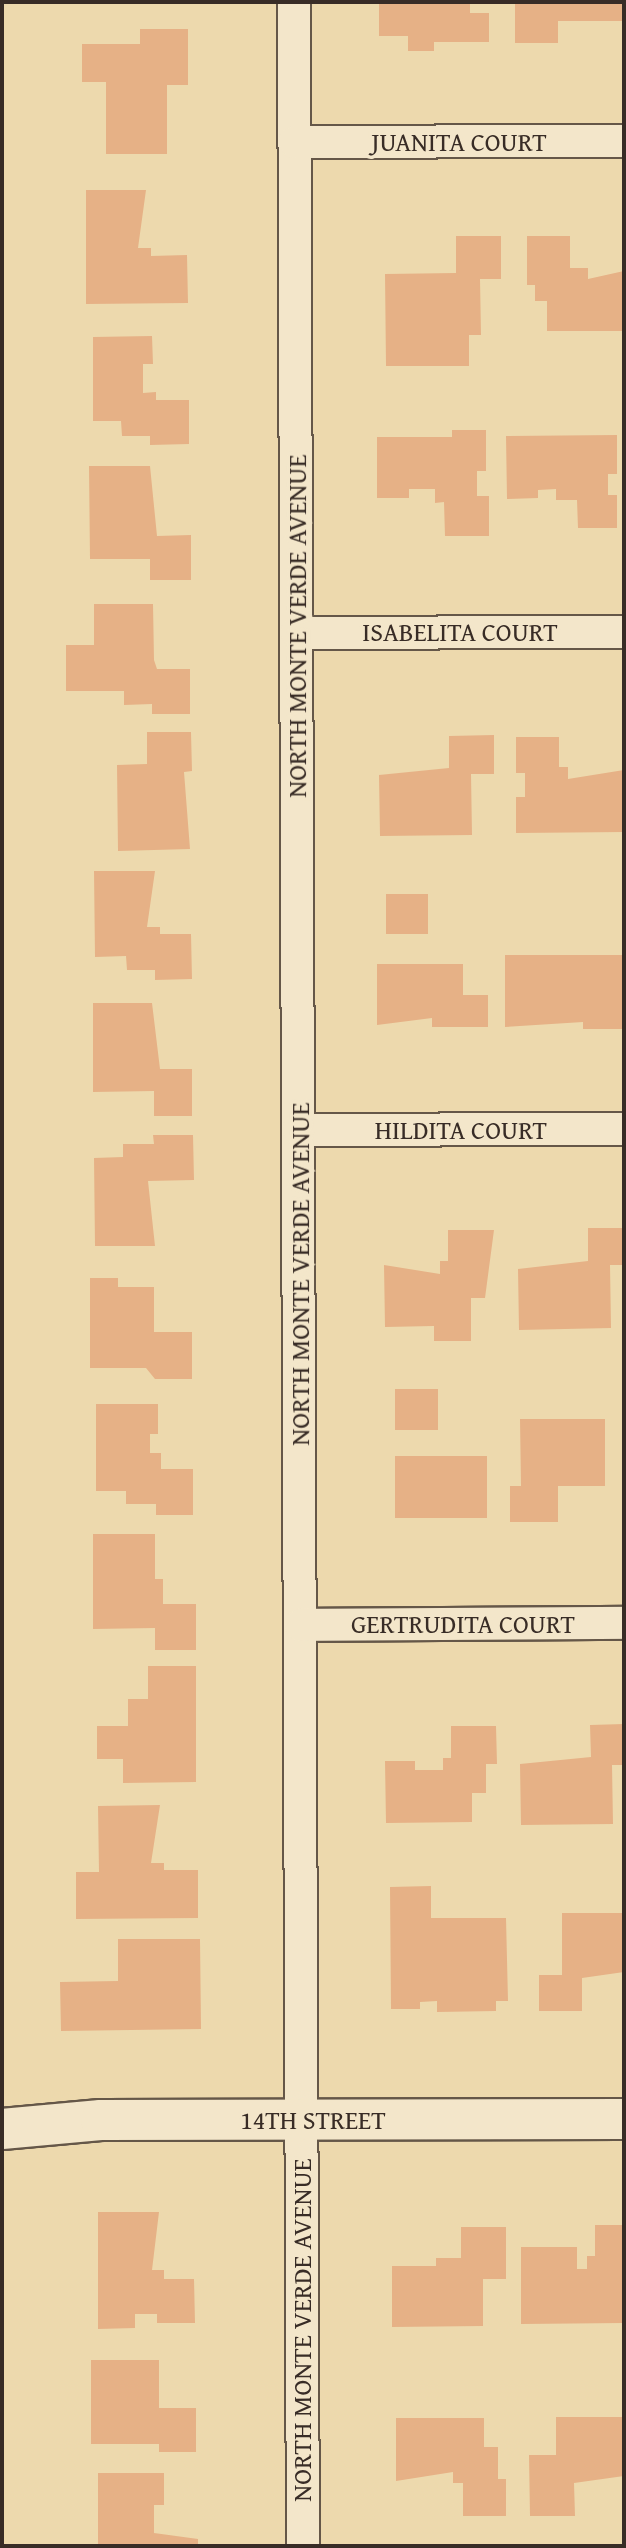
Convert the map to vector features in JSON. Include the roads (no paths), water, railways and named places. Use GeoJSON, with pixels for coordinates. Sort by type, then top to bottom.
{"type":"FeatureCollection","features":[{"type":"Feature","properties":{"kind":"street","name":"NORTH MONTE VERDE AVENUE"},"geometry":{"type":"LineString","coordinates":[[294,2],[303,2546]]}},
{"type":"Feature","properties":{"kind":"street","name":"JUANITA COURT"},"geometry":{"type":"LineString","coordinates":[[295,142],[624,141]]}},
{"type":"Feature","properties":{"kind":"street","name":"ISABELITA COURT"},"geometry":{"type":"LineString","coordinates":[[297,633],[624,632]]}},
{"type":"Feature","properties":{"kind":"street","name":"HILDITA COURT"},"geometry":{"type":"LineString","coordinates":[[299,1130],[624,1129]]}},
{"type":"Feature","properties":{"kind":"street","name":"GERTRUDITA COURT"},"geometry":{"type":"LineString","coordinates":[[301,1625],[624,1623]]}},
{"type":"Feature","properties":{"kind":"street","name":"14TH STREET"},"geometry":{"type":"LineString","coordinates":[[2,2129],[101,2120],[624,2119]]}}]}
